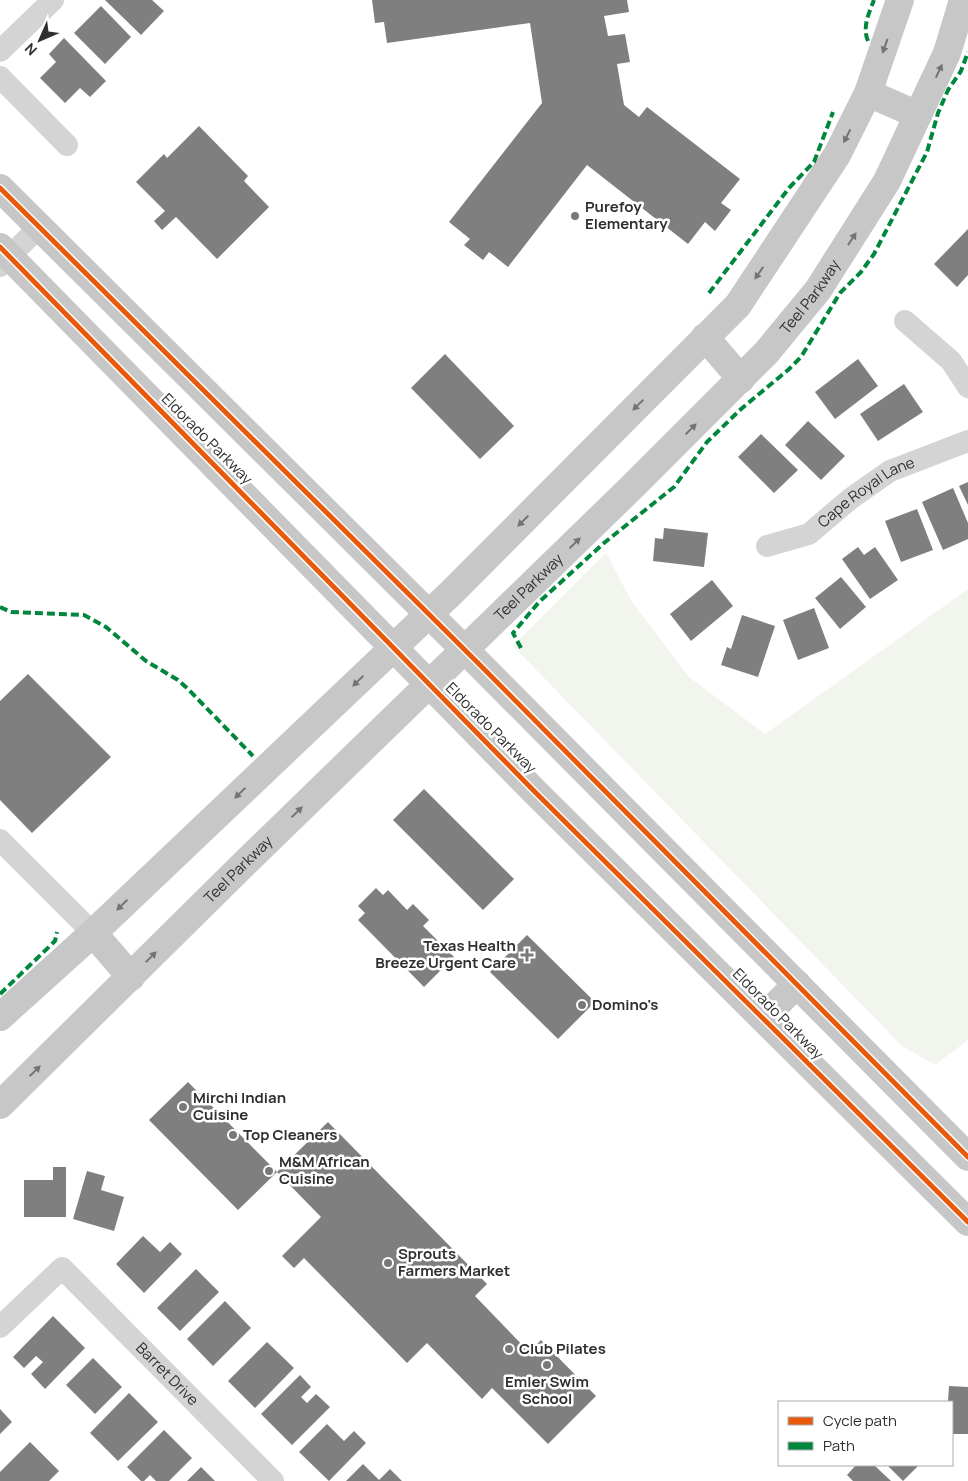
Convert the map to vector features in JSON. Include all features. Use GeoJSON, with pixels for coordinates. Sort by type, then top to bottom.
{"type":"FeatureCollection","features":[{"type":"Feature","properties":{"kind":"main road"},"geometry":{"type":"LineString","coordinates":[[0,1017],[92,933],[428,614],[738,305],[837,155],[868,93],[900,0]]}},
{"type":"Feature","properties":{"kind":"main road","name":"Teel Parkway"},"geometry":{"type":"LineString","coordinates":[[0,1105],[741,379],[818,290],[887,181],[947,54],[963,0]]}},
{"type":"Feature","properties":{"kind":"main road"},"geometry":{"type":"LineString","coordinates":[[868,93],[918,115]]}},
{"type":"Feature","properties":{"kind":"main road","name":"Eldorado Parkway"},"geometry":{"type":"LineString","coordinates":[[0,188],[465,650],[968,1157]]}},
{"type":"Feature","properties":{"kind":"main road","name":"Eldorado Parkway"},"geometry":{"type":"LineString","coordinates":[[3,257],[968,1222]]}},
{"type":"Feature","properties":{"kind":"main road"},"geometry":{"type":"LineString","coordinates":[[705,337],[741,379]]}},
{"type":"Feature","properties":{"kind":"main road"},"geometry":{"type":"LineString","coordinates":[[92,933],[131,977]]}},
{"type":"Feature","properties":{"kind":"main road"},"geometry":{"type":"LineString","coordinates":[[764,1017],[797,984]]}},
{"type":"Feature","properties":{"kind":"street"},"geometry":{"type":"LineString","coordinates":[[0,52],[53,0]]}},
{"type":"Feature","properties":{"kind":"street"},"geometry":{"type":"LineString","coordinates":[[0,77],[67,145]]}},
{"type":"Feature","properties":{"kind":"street"},"geometry":{"type":"LineString","coordinates":[[3,257],[39,227]]}},
{"type":"Feature","properties":{"kind":"street"},"geometry":{"type":"LineString","coordinates":[[906,321],[951,361],[968,387]]}},
{"type":"Feature","properties":{"kind":"street","name":"Cape Royal Lane"},"geometry":{"type":"LineString","coordinates":[[767,546],[809,534],[850,499],[890,471],[968,441]]}},
{"type":"Feature","properties":{"kind":"street"},"geometry":{"type":"LineString","coordinates":[[0,840],[92,933]]}},
{"type":"Feature","properties":{"kind":"street","name":"Barret Drive"},"geometry":{"type":"LineString","coordinates":[[0,1327],[62,1268],[273,1481]]}},
{"type":"Feature","properties":{"kind":"shaded area"},"geometry":{"type":"Polygon","coordinates":[[[606,553],[632,602],[689,677],[765,734],[968,589],[968,1040],[935,1065],[902,1046],[513,646],[606,553]]]}},
{"type":"Feature","properties":{"kind":"building"},"geometry":{"type":"Polygon","coordinates":[[[105,0],[152,0],[164,11],[141,35],[105,0]]]}},
{"type":"Feature","properties":{"kind":"building","name":"Purefoy Elementary"},"geometry":{"type":"Polygon","coordinates":[[[372,0],[627,0],[629,12],[604,16],[608,36],[625,34],[630,62],[617,64],[624,105],[639,117],[647,107],[740,179],[721,203],[731,210],[715,231],[705,222],[688,244],[587,165],[508,267],[489,252],[483,260],[464,245],[470,239],[449,222],[542,103],[530,23],[387,43],[384,22],[375,23],[372,0]]]}},
{"type":"Feature","properties":{"kind":"building"},"geometry":{"type":"Polygon","coordinates":[[[101,6],[131,37],[105,64],[74,33],[101,6]]]}},
{"type":"Feature","properties":{"kind":"building"},"geometry":{"type":"Polygon","coordinates":[[[64,38],[106,81],[90,97],[80,88],[65,103],[40,78],[56,62],[49,54],[64,38]]]}},
{"type":"Feature","properties":{"kind":"building"},"geometry":{"type":"Polygon","coordinates":[[[199,126],[248,176],[244,181],[269,207],[217,259],[176,217],[162,230],[154,221],[165,211],[136,182],[164,154],[167,158],[199,126]]]}},
{"type":"Feature","properties":{"kind":"building"},"geometry":{"type":"Polygon","coordinates":[[[968,229],[968,275],[957,287],[934,264],[968,229]]]}},
{"type":"Feature","properties":{"kind":"building"},"geometry":{"type":"Polygon","coordinates":[[[445,354],[514,426],[480,459],[411,388],[445,354]]]}},
{"type":"Feature","properties":{"kind":"building"},"geometry":{"type":"Polygon","coordinates":[[[858,359],[878,386],[835,419],[815,392],[858,359]]]}},
{"type":"Feature","properties":{"kind":"building"},"geometry":{"type":"Polygon","coordinates":[[[904,384],[923,412],[878,441],[860,414],[904,384]]]}},
{"type":"Feature","properties":{"kind":"building"},"geometry":{"type":"Polygon","coordinates":[[[808,421],[845,456],[821,480],[785,445],[808,421]]]}},
{"type":"Feature","properties":{"kind":"building"},"geometry":{"type":"Polygon","coordinates":[[[761,434],[798,470],[774,493],[738,457],[761,434]]]}},
{"type":"Feature","properties":{"kind":"building"},"geometry":{"type":"Polygon","coordinates":[[[968,482],[968,505],[959,486],[968,482]]]}},
{"type":"Feature","properties":{"kind":"building"},"geometry":{"type":"Polygon","coordinates":[[[953,488],[968,523],[968,539],[943,550],[922,502],[953,488]]]}},
{"type":"Feature","properties":{"kind":"building"},"geometry":{"type":"Polygon","coordinates":[[[917,509],[933,550],[901,562],[885,521],[917,509]]]}},
{"type":"Feature","properties":{"kind":"building"},"geometry":{"type":"Polygon","coordinates":[[[664,528],[708,533],[704,567],[653,561],[655,538],[663,539],[664,528]]]}},
{"type":"Feature","properties":{"kind":"building"},"geometry":{"type":"Polygon","coordinates":[[[858,547],[864,555],[875,547],[898,580],[870,599],[842,559],[858,547]]]}},
{"type":"Feature","properties":{"kind":"building"},"geometry":{"type":"Polygon","coordinates":[[[841,577],[866,607],[840,629],[815,598],[841,577]]]}},
{"type":"Feature","properties":{"kind":"building"},"geometry":{"type":"Polygon","coordinates":[[[712,580],[733,606],[691,641],[670,614],[712,580]]]}},
{"type":"Feature","properties":{"kind":"building"},"geometry":{"type":"Polygon","coordinates":[[[814,608],[829,648],[798,660],[783,620],[814,608]]]}},
{"type":"Feature","properties":{"kind":"building"},"geometry":{"type":"Polygon","coordinates":[[[742,615],[775,626],[758,677],[721,665],[727,647],[731,649],[742,615]]]}},
{"type":"Feature","properties":{"kind":"building"},"geometry":{"type":"Polygon","coordinates":[[[28,674],[111,757],[32,833],[0,800],[0,701],[28,674]]]}},
{"type":"Feature","properties":{"kind":"building"},"geometry":{"type":"Polygon","coordinates":[[[424,789],[514,879],[483,910],[393,820],[424,789]]]}},
{"type":"Feature","properties":{"kind":"building"},"geometry":{"type":"Polygon","coordinates":[[[376,888],[383,895],[388,890],[407,910],[413,904],[429,920],[423,926],[454,957],[424,987],[358,920],[365,913],[358,906],[376,888]]]}},
{"type":"Feature","properties":{"kind":"building"},"geometry":{"type":"Polygon","coordinates":[[[527,935],[595,1002],[558,1039],[490,972],[527,935]]]}},
{"type":"Feature","properties":{"kind":"building"},"geometry":{"type":"Polygon","coordinates":[[[188,1082],[277,1172],[238,1210],[149,1120],[188,1082]]]}},
{"type":"Feature","properties":{"kind":"building"},"geometry":{"type":"Polygon","coordinates":[[[328,1122],[487,1284],[475,1296],[529,1352],[541,1340],[596,1396],[548,1444],[492,1388],[482,1399],[427,1343],[407,1363],[304,1258],[294,1268],[282,1256],[321,1217],[277,1172],[328,1122]]]}},
{"type":"Feature","properties":{"kind":"building"},"geometry":{"type":"Polygon","coordinates":[[[53,1167],[66,1167],[66,1217],[24,1217],[24,1180],[53,1180],[53,1167]]]}},
{"type":"Feature","properties":{"kind":"building"},"geometry":{"type":"Polygon","coordinates":[[[87,1171],[105,1176],[101,1190],[124,1197],[114,1231],[73,1219],[87,1171]]]}},
{"type":"Feature","properties":{"kind":"building"},"geometry":{"type":"Polygon","coordinates":[[[143,1236],[160,1252],[170,1242],[182,1254],[144,1293],[116,1264],[143,1236]]]}},
{"type":"Feature","properties":{"kind":"building"},"geometry":{"type":"Polygon","coordinates":[[[196,1269],[219,1292],[180,1331],[157,1308],[196,1269]]]}},
{"type":"Feature","properties":{"kind":"building"},"geometry":{"type":"Polygon","coordinates":[[[225,1301],[251,1328],[213,1366],[187,1339],[225,1301]]]}},
{"type":"Feature","properties":{"kind":"building"},"geometry":{"type":"Polygon","coordinates":[[[53,1316],[85,1348],[45,1389],[31,1374],[43,1362],[36,1356],[24,1368],[13,1357],[53,1316]]]}},
{"type":"Feature","properties":{"kind":"building"},"geometry":{"type":"Polygon","coordinates":[[[267,1342],[294,1368],[255,1408],[228,1381],[267,1342]]]}},
{"type":"Feature","properties":{"kind":"building"},"geometry":{"type":"Polygon","coordinates":[[[93,1358],[122,1387],[95,1414],[66,1385],[93,1358]]]}},
{"type":"Feature","properties":{"kind":"building"},"geometry":{"type":"Polygon","coordinates":[[[300,1375],[311,1387],[301,1397],[307,1403],[316,1394],[330,1407],[292,1445],[261,1414],[300,1375]]]}},
{"type":"Feature","properties":{"kind":"building"},"geometry":{"type":"Polygon","coordinates":[[[949,1386],[968,1387],[968,1434],[953,1434],[953,1401],[948,1401],[949,1386]]]}},
{"type":"Feature","properties":{"kind":"building"},"geometry":{"type":"Polygon","coordinates":[[[129,1393],[158,1422],[118,1461],[90,1433],[129,1393]]]}},
{"type":"Feature","properties":{"kind":"building"},"geometry":{"type":"Polygon","coordinates":[[[0,1409],[12,1422],[0,1434],[0,1409]]]}},
{"type":"Feature","properties":{"kind":"building"},"geometry":{"type":"Polygon","coordinates":[[[327,1424],[344,1441],[354,1431],[366,1443],[329,1481],[299,1452],[327,1424]]]}},
{"type":"Feature","properties":{"kind":"building"},"geometry":{"type":"Polygon","coordinates":[[[164,1430],[192,1458],[169,1481],[156,1481],[150,1475],[144,1481],[141,1481],[127,1467],[164,1430]]]}},
{"type":"Feature","properties":{"kind":"building"},"geometry":{"type":"Polygon","coordinates":[[[30,1442],[59,1471],[49,1481],[0,1481],[0,1472],[30,1442]]]}},
{"type":"Feature","properties":{"kind":"building"},"geometry":{"type":"Polygon","coordinates":[[[363,1464],[379,1480],[390,1469],[402,1481],[346,1481],[363,1464]]]}},
{"type":"Feature","properties":{"kind":"building"},"geometry":{"type":"Polygon","coordinates":[[[855,1466],[875,1466],[891,1481],[853,1481],[847,1475],[855,1466]]]}},
{"type":"Feature","properties":{"kind":"building"},"geometry":{"type":"Polygon","coordinates":[[[888,1466],[918,1466],[903,1481],[888,1466]]]}},
{"type":"Feature","properties":{"kind":"building"},"geometry":{"type":"Polygon","coordinates":[[[201,1467],[215,1481],[187,1481],[201,1467]]]}},
{"type":"Feature","properties":{"kind":"marked path"},"geometry":{"type":"LineString","coordinates":[[868,41],[866,25],[874,0]]}},
{"type":"Feature","properties":{"kind":"marked path"},"geometry":{"type":"LineString","coordinates":[[521,648],[513,633],[539,602],[604,543],[674,487],[707,442],[741,409],[801,357],[840,293],[861,272],[874,254],[927,152],[938,113],[948,90],[961,71],[968,52]]}},
{"type":"Feature","properties":{"kind":"marked path"},"geometry":{"type":"LineString","coordinates":[[709,293],[789,188],[814,162],[833,112]]}},
{"type":"Feature","properties":{"kind":"marked path"},"geometry":{"type":"LineString","coordinates":[[0,607],[11,612],[84,615],[106,627],[146,661],[178,680],[253,756]]}},
{"type":"Feature","properties":{"kind":"marked path"},"geometry":{"type":"LineString","coordinates":[[0,994],[55,941],[57,932]]}},
{"type":"Feature","properties":{"kind":"cycle path"},"geometry":{"type":"LineString","coordinates":[[0,188],[480,665],[968,1157]]}},
{"type":"Feature","properties":{"kind":"cycle path"},"geometry":{"type":"LineString","coordinates":[[0,247],[535,792],[968,1222]]}},
{"type":"Feature","properties":{"kind":"place","name":"Purefoy Elementary"},"geometry":{"type":"Point","coordinates":[575,216]}},
{"type":"Feature","properties":{"kind":"place","name":"Texas Health Breeze Urgent Care"},"geometry":{"type":"Point","coordinates":[527,955]}},
{"type":"Feature","properties":{"kind":"place","name":"Domino's"},"geometry":{"type":"Point","coordinates":[582,1005]}},
{"type":"Feature","properties":{"kind":"place","name":"Mirchi Indian Cuisine"},"geometry":{"type":"Point","coordinates":[183,1107]}},
{"type":"Feature","properties":{"kind":"place","name":"Top Cleaners"},"geometry":{"type":"Point","coordinates":[233,1135]}},
{"type":"Feature","properties":{"kind":"place","name":"M&M African Cuisine"},"geometry":{"type":"Point","coordinates":[269,1171]}},
{"type":"Feature","properties":{"kind":"place","name":"Sprouts Farmers Market"},"geometry":{"type":"Point","coordinates":[388,1263]}},
{"type":"Feature","properties":{"kind":"place","name":"Club Pilates"},"geometry":{"type":"Point","coordinates":[509,1349]}},
{"type":"Feature","properties":{"kind":"place","name":"Emler Swim School"},"geometry":{"type":"Point","coordinates":[547,1365]}}]}
